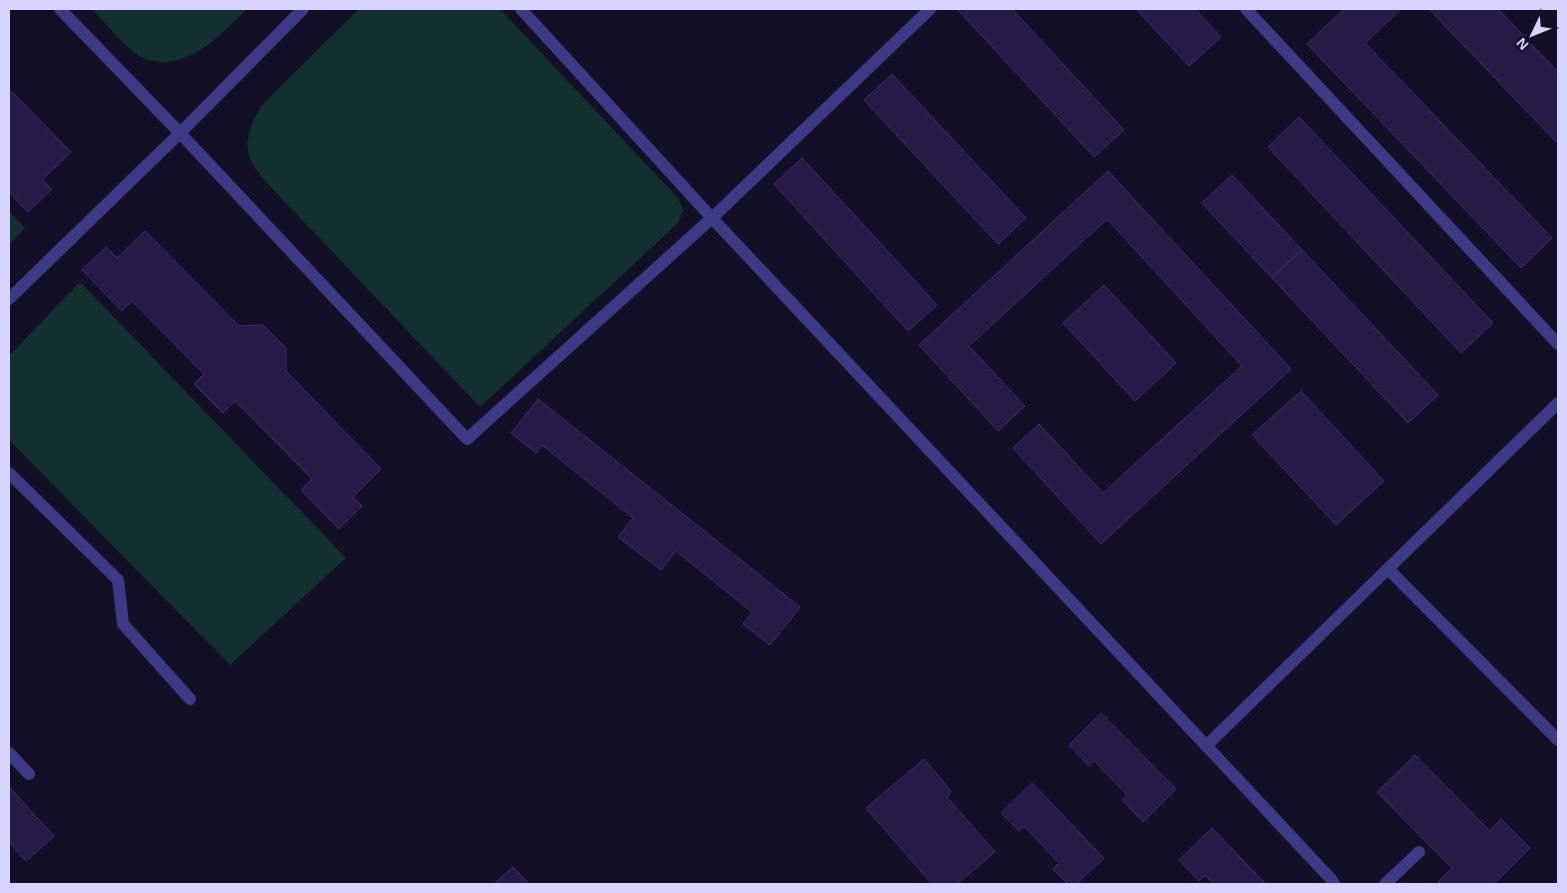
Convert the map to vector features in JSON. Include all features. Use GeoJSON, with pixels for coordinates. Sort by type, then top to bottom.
{"type":"FeatureCollection","features":[{"type":"Feature","properties":{"kind":"street"},"geometry":{"type":"LineString","coordinates":[[60,9],[180,133],[467,439],[712,218],[930,9]]}},
{"type":"Feature","properties":{"kind":"street"},"geometry":{"type":"LineString","coordinates":[[9,299],[180,133],[303,9]]}},
{"type":"Feature","properties":{"kind":"street"},"geometry":{"type":"LineString","coordinates":[[521,9],[712,218],[1334,884]]}},
{"type":"Feature","properties":{"kind":"street"},"geometry":{"type":"LineString","coordinates":[[1246,9],[1558,344]]}},
{"type":"Feature","properties":{"kind":"street"},"geometry":{"type":"LineString","coordinates":[[1206,746],[1558,402]]}},
{"type":"Feature","properties":{"kind":"street"},"geometry":{"type":"LineString","coordinates":[[9,473],[118,580],[122,624],[190,699]]}},
{"type":"Feature","properties":{"kind":"street"},"geometry":{"type":"LineString","coordinates":[[1392,573],[1558,740]]}},
{"type":"Feature","properties":{"kind":"street"},"geometry":{"type":"LineString","coordinates":[[9,753],[29,774]]}},
{"type":"Feature","properties":{"kind":"street"},"geometry":{"type":"LineString","coordinates":[[1385,884],[1419,852]]}},
{"type":"Feature","properties":{"kind":"green space"},"geometry":{"type":"Polygon","coordinates":[[[92,9],[247,9],[219,36],[198,52],[174,61],[161,62],[141,57],[135,53],[92,9]]]}},
{"type":"Feature","properties":{"kind":"green space"},"geometry":{"type":"Polygon","coordinates":[[[359,9],[500,9],[679,199],[683,211],[678,223],[480,407],[265,181],[249,158],[249,134],[254,119],[262,105],[359,9]]]}},
{"type":"Feature","properties":{"kind":"green space"},"geometry":{"type":"Polygon","coordinates":[[[9,212],[25,228],[9,244],[9,212]]]}},
{"type":"Feature","properties":{"kind":"green space"},"geometry":{"type":"Polygon","coordinates":[[[80,282],[346,558],[230,665],[9,440],[9,356],[80,282]]]}},
{"type":"Feature","properties":{"kind":"building"},"geometry":{"type":"Polygon","coordinates":[[[1012,9],[1124,130],[1094,157],[958,10],[1012,9]]]}},
{"type":"Feature","properties":{"kind":"building"},"geometry":{"type":"Polygon","coordinates":[[[1136,9],[1195,9],[1221,37],[1189,66],[1136,9]]]}},
{"type":"Feature","properties":{"kind":"building"},"geometry":{"type":"Polygon","coordinates":[[[1344,9],[1401,9],[1365,43],[1552,238],[1521,268],[1307,44],[1344,9]]]}},
{"type":"Feature","properties":{"kind":"building"},"geometry":{"type":"Polygon","coordinates":[[[1429,9],[1498,9],[1558,72],[1558,144],[1429,9]]]}},
{"type":"Feature","properties":{"kind":"building"},"geometry":{"type":"Polygon","coordinates":[[[892,74],[1026,218],[998,244],[864,100],[892,74]]]}},
{"type":"Feature","properties":{"kind":"building"},"geometry":{"type":"Polygon","coordinates":[[[9,89],[71,152],[42,180],[52,189],[28,212],[9,192],[9,89]]]}},
{"type":"Feature","properties":{"kind":"building"},"geometry":{"type":"Polygon","coordinates":[[[1299,117],[1493,323],[1461,353],[1268,147],[1299,117]]]}},
{"type":"Feature","properties":{"kind":"building"},"geometry":{"type":"Polygon","coordinates":[[[802,158],[937,305],[908,331],[774,184],[802,158]]]}},
{"type":"Feature","properties":{"kind":"building"},"geometry":{"type":"Polygon","coordinates":[[[1108,171],[1291,369],[1101,544],[1013,448],[1039,424],[1103,493],[1242,366],[1107,219],[969,346],[1025,406],[998,431],[919,345],[1108,171]]]}},
{"type":"Feature","properties":{"kind":"building"},"geometry":{"type":"Polygon","coordinates":[[[1232,175],[1302,250],[1272,278],[1202,203],[1232,175]]]}},
{"type":"Feature","properties":{"kind":"building"},"geometry":{"type":"Polygon","coordinates":[[[145,231],[239,326],[263,325],[286,348],[286,371],[381,469],[353,497],[362,506],[339,529],[301,490],[312,479],[235,401],[223,413],[194,384],[204,374],[132,301],[122,311],[82,270],[106,247],[117,258],[145,231]]]}},
{"type":"Feature","properties":{"kind":"building"},"geometry":{"type":"Polygon","coordinates":[[[1302,250],[1438,395],[1408,423],[1272,278],[1302,250]]]}},
{"type":"Feature","properties":{"kind":"building"},"geometry":{"type":"Polygon","coordinates":[[[1104,285],[1176,363],[1135,401],[1063,323],[1104,285]]]}},
{"type":"Feature","properties":{"kind":"building"},"geometry":{"type":"Polygon","coordinates":[[[1301,391],[1384,481],[1336,525],[1252,435],[1301,391]]]}},
{"type":"Feature","properties":{"kind":"building"},"geometry":{"type":"Polygon","coordinates":[[[538,399],[800,607],[770,645],[743,624],[752,612],[676,551],[661,570],[618,537],[633,518],[542,445],[536,453],[511,433],[538,399]]]}},
{"type":"Feature","properties":{"kind":"building"},"geometry":{"type":"Polygon","coordinates":[[[1101,713],[1176,789],[1143,822],[1122,800],[1127,795],[1094,761],[1089,766],[1069,745],[1101,713]]]}},
{"type":"Feature","properties":{"kind":"building"},"geometry":{"type":"Polygon","coordinates":[[[1415,755],[1490,831],[1501,819],[1530,848],[1494,884],[1441,884],[1438,882],[1452,868],[1377,792],[1415,755]]]}},
{"type":"Feature","properties":{"kind":"building"},"geometry":{"type":"Polygon","coordinates":[[[924,759],[951,791],[947,797],[995,852],[957,884],[932,884],[866,808],[924,759]]]}},
{"type":"Feature","properties":{"kind":"building"},"geometry":{"type":"Polygon","coordinates":[[[1032,783],[1104,858],[1076,884],[1068,884],[1053,869],[1059,863],[1024,826],[1019,831],[1001,813],[1032,783]]]}},
{"type":"Feature","properties":{"kind":"building"},"geometry":{"type":"Polygon","coordinates":[[[9,787],[54,836],[26,861],[9,842],[9,787]]]}},
{"type":"Feature","properties":{"kind":"building"},"geometry":{"type":"Polygon","coordinates":[[[1212,828],[1266,884],[1214,884],[1205,875],[1199,881],[1179,860],[1212,828]]]}},
{"type":"Feature","properties":{"kind":"building"},"geometry":{"type":"Polygon","coordinates":[[[513,867],[529,884],[494,884],[513,867]]]}}]}
